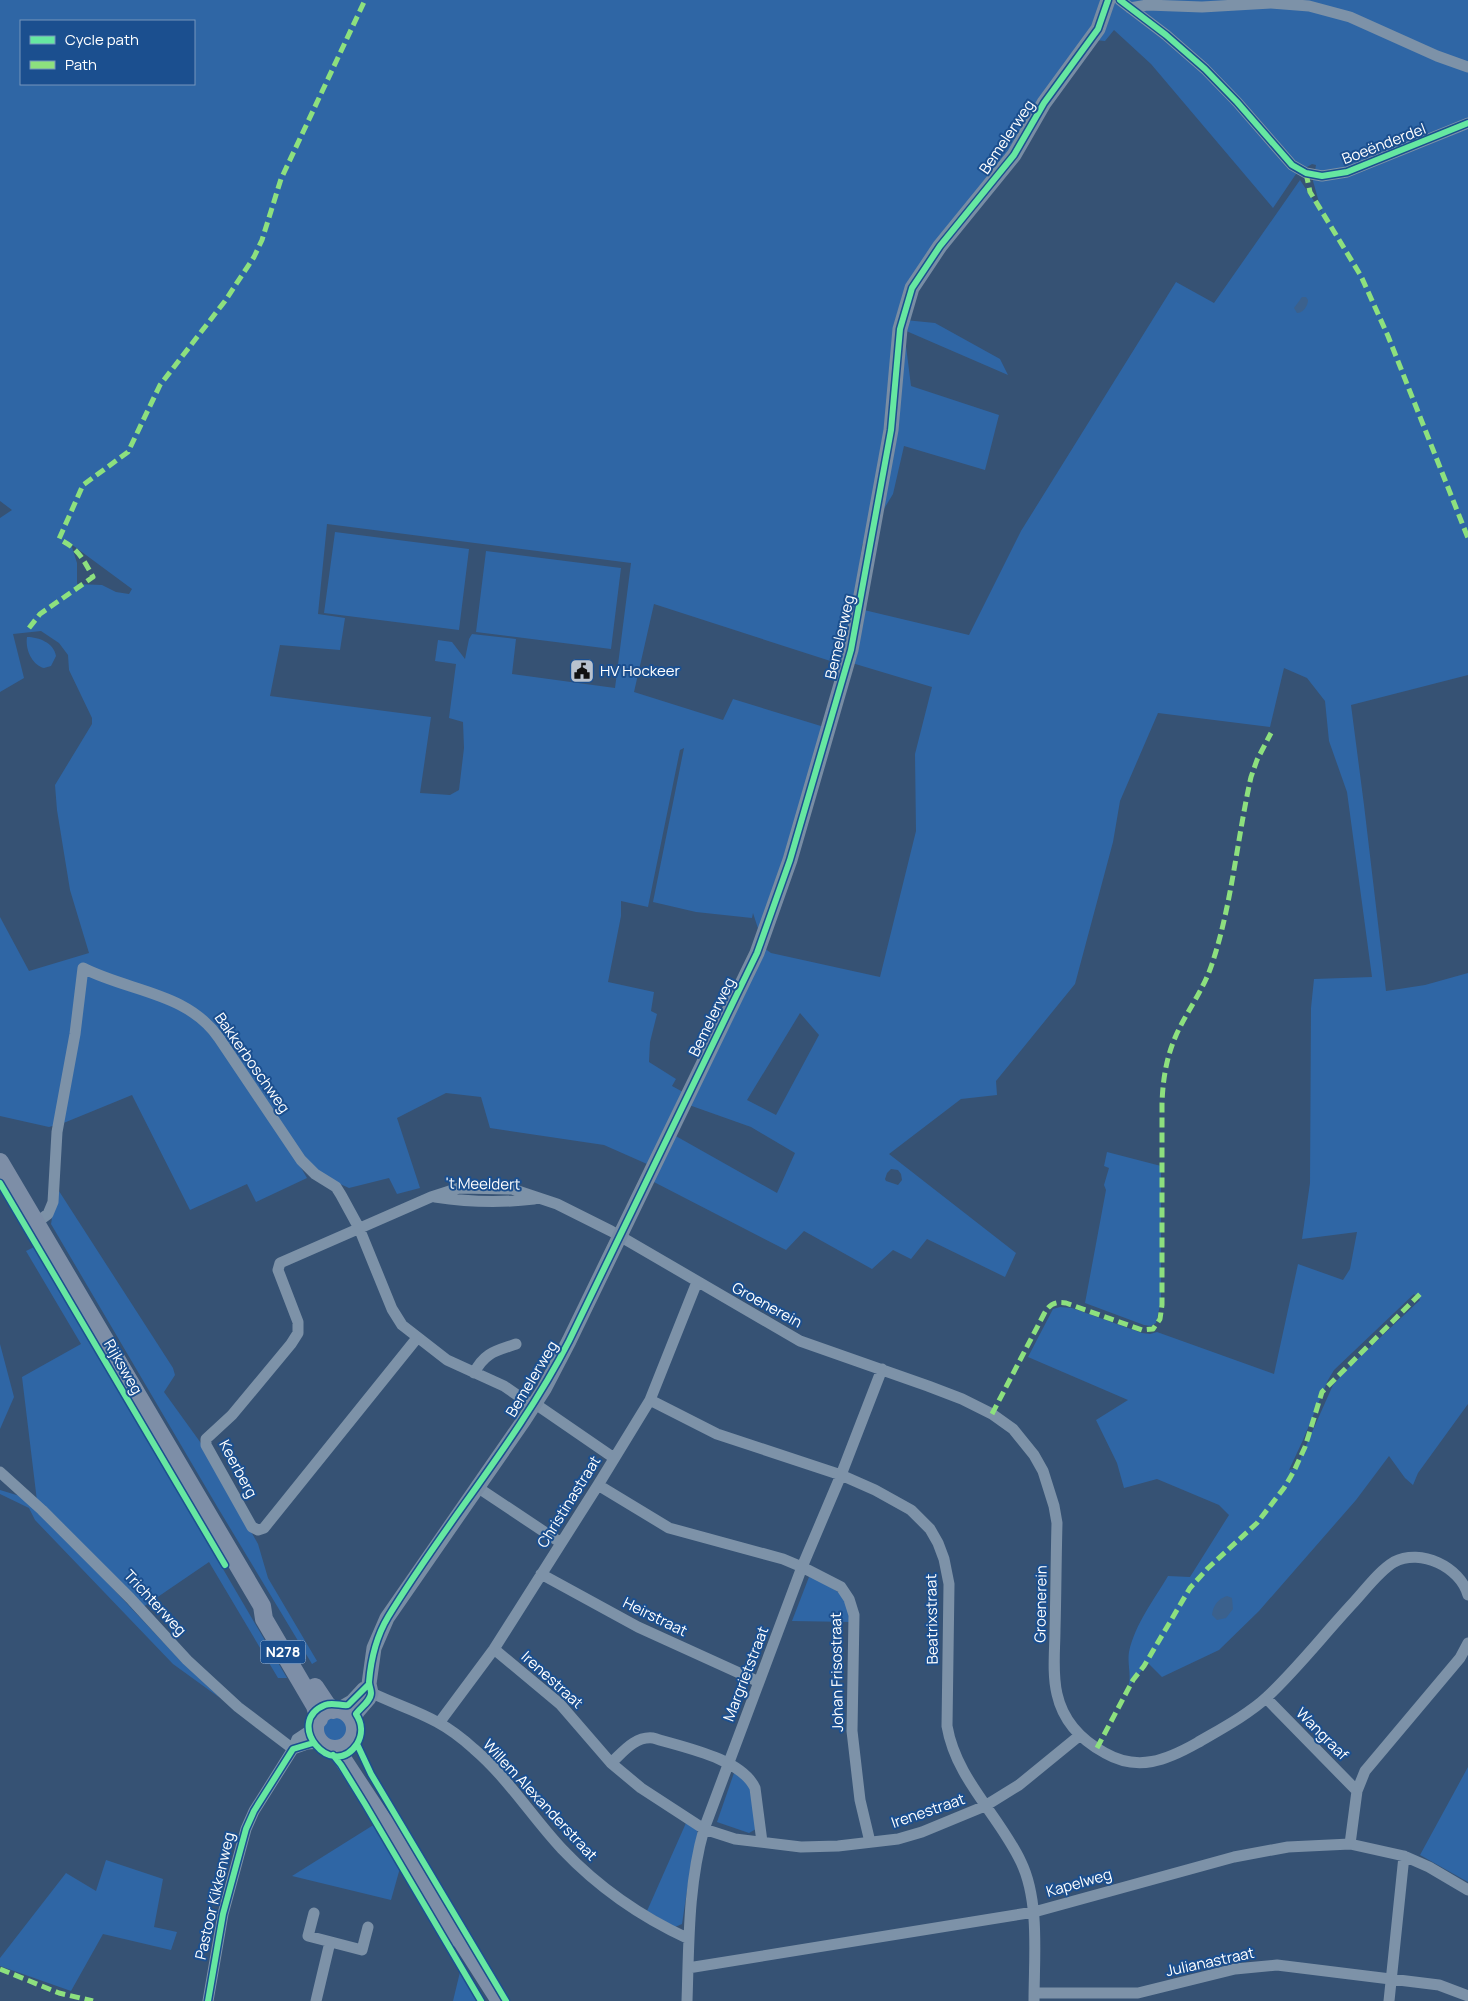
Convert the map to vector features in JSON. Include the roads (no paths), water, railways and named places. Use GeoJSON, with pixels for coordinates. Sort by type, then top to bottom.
{"type":"FeatureCollection","features":[{"type":"Feature","properties":{"kind":"main road","name":"Rijksweg"},"geometry":{"type":"LineString","coordinates":[[0,1162],[262,1606],[264,1619],[384,1822],[389,1824],[456,1937],[461,1940],[500,2001]]}},
{"type":"Feature","properties":{"kind":"main road"},"geometry":{"type":"LineString","coordinates":[[330,1728],[354,1731],[353,1723]]}},
{"type":"Feature","properties":{"kind":"main road","name":"Rijksweg"},"geometry":{"type":"LineString","coordinates":[[456,1937],[456,1943],[490,2001]]}},
{"type":"Feature","properties":{"kind":"street","name":"Bemelerweg"},"geometry":{"type":"LineString","coordinates":[[353,1723],[357,1712],[369,1698],[368,1689],[374,1648],[384,1625],[408,1587],[534,1405],[561,1357],[757,953],[773,913],[852,650],[887,452],[900,329],[909,296],[916,281],[940,246],[1014,155],[1055,88],[1098,30],[1108,0]]}},
{"type":"Feature","properties":{"kind":"street"},"geometry":{"type":"LineString","coordinates":[[1120,0],[1130,8],[1147,5],[1202,7],[1271,3],[1309,6],[1350,17],[1414,46],[1468,67]]}},
{"type":"Feature","properties":{"kind":"street","name":"Boeënderdel"},"geometry":{"type":"LineString","coordinates":[[1130,8],[1186,52],[1221,85],[1289,162],[1306,173],[1322,176],[1347,172],[1468,123]]}},
{"type":"Feature","properties":{"kind":"street","name":"Bakkerboschweg"},"geometry":{"type":"LineString","coordinates":[[36,1223],[48,1214],[53,1202],[57,1132],[83,968],[111,980],[174,1001],[192,1010],[204,1020],[215,1032],[301,1160],[315,1174],[336,1188],[359,1228],[397,1318],[417,1338],[447,1360],[504,1386],[534,1405]]}},
{"type":"Feature","properties":{"kind":"street","name":"'t Meeldert"},"geometry":{"type":"LineString","coordinates":[[359,1228],[431,1197],[457,1200],[503,1201],[536,1198],[557,1204],[620,1236]]}},
{"type":"Feature","properties":{"kind":"street","name":"Keerberg"},"geometry":{"type":"LineString","coordinates":[[359,1228],[280,1263],[278,1270],[298,1322],[298,1333],[241,1405],[206,1439],[206,1446],[252,1527],[258,1530],[264,1528],[417,1338]]}},
{"type":"Feature","properties":{"kind":"street","name":"Groenerein"},"geometry":{"type":"LineString","coordinates":[[620,1236],[800,1341],[882,1368],[962,1399],[992,1414],[1013,1429],[1034,1455],[1043,1471],[1054,1506],[1057,1523],[1056,1692],[1066,1719],[1079,1736],[1114,1759],[1136,1763],[1160,1761],[1180,1753],[1223,1728],[1266,1698],[1373,1581],[1394,1562],[1409,1558],[1428,1559],[1446,1567],[1458,1576],[1468,1595]]}},
{"type":"Feature","properties":{"kind":"street","name":"Christinastraat"},"geometry":{"type":"LineString","coordinates":[[439,1723],[494,1648],[650,1400],[697,1282]]}},
{"type":"Feature","properties":{"kind":"street"},"geometry":{"type":"LineString","coordinates":[[474,1373],[479,1364],[489,1354],[516,1344]]}},
{"type":"Feature","properties":{"kind":"street","name":"Margrietstraat"},"geometry":{"type":"LineString","coordinates":[[687,2001],[690,1908],[697,1854],[704,1829],[802,1567],[841,1475],[882,1368]]}},
{"type":"Feature","properties":{"kind":"street","name":"Beatrixstraat"},"geometry":{"type":"LineString","coordinates":[[650,1400],[717,1434],[841,1475],[875,1490],[911,1510],[930,1529],[944,1559],[948,1584],[948,1726],[950,1740],[963,1773],[1006,1836],[1027,1875],[1034,1912],[1034,1997]]}},
{"type":"Feature","properties":{"kind":"street","name":"Bemelerweg"},"geometry":{"type":"LineString","coordinates":[[534,1405],[614,1458]]}},
{"type":"Feature","properties":{"kind":"street","name":"Trichterweg"},"geometry":{"type":"LineString","coordinates":[[0,1472],[42,1510],[130,1598],[187,1660],[238,1707],[293,1750]]}},
{"type":"Feature","properties":{"kind":"street","name":"Johan Frisostraat"},"geometry":{"type":"LineString","coordinates":[[598,1485],[669,1528],[784,1559],[841,1587],[849,1599],[854,1615],[852,1731],[860,1800],[870,1842]]}},
{"type":"Feature","properties":{"kind":"street"},"geometry":{"type":"LineString","coordinates":[[477,1487],[561,1543]]}},
{"type":"Feature","properties":{"kind":"street","name":"Heirstraat"},"geometry":{"type":"LineString","coordinates":[[541,1574],[638,1627],[759,1682]]}},
{"type":"Feature","properties":{"kind":"street"},"geometry":{"type":"LineString","coordinates":[[1350,1844],[1357,1791],[1365,1771],[1460,1658],[1468,1643]]}},
{"type":"Feature","properties":{"kind":"street","name":"Irenestraat"},"geometry":{"type":"LineString","coordinates":[[494,1648],[560,1704],[611,1763],[642,1788],[704,1829],[735,1839],[801,1847],[838,1846],[898,1839],[922,1832],[985,1806],[1019,1784],[1079,1736]]}},
{"type":"Feature","properties":{"kind":"street"},"geometry":{"type":"LineString","coordinates":[[330,1728],[352,1702],[368,1689]]}},
{"type":"Feature","properties":{"kind":"street","name":"Willem Alexanderstraat"},"geometry":{"type":"LineString","coordinates":[[368,1689],[439,1723],[475,1750],[493,1767],[562,1849],[593,1879],[644,1916],[664,1928],[689,1939]]}},
{"type":"Feature","properties":{"kind":"street","name":"Wangraaf"},"geometry":{"type":"LineString","coordinates":[[1266,1698],[1357,1791]]}},
{"type":"Feature","properties":{"kind":"street","name":"Pastoor Kikkenweg"},"geometry":{"type":"LineString","coordinates":[[208,2001],[223,1914],[246,1829],[254,1811],[293,1750],[296,1740],[330,1728]]}},
{"type":"Feature","properties":{"kind":"street"},"geometry":{"type":"LineString","coordinates":[[611,1763],[638,1739],[646,1737],[728,1763],[752,1781],[755,1788],[762,1842]]}},
{"type":"Feature","properties":{"kind":"street","name":"Kapelweg"},"geometry":{"type":"LineString","coordinates":[[688,1968],[1034,1912],[1234,1857],[1288,1847],[1350,1844],[1404,1856],[1428,1867],[1468,1890]]}},
{"type":"Feature","properties":{"kind":"street"},"geometry":{"type":"LineString","coordinates":[[1389,2001],[1404,1856]]}},
{"type":"Feature","properties":{"kind":"street"},"geometry":{"type":"LineString","coordinates":[[314,1913],[308,1936],[362,1950],[368,1926]]}},
{"type":"Feature","properties":{"kind":"street"},"geometry":{"type":"LineString","coordinates":[[316,2001],[330,1942]]}},
{"type":"Feature","properties":{"kind":"street","name":"Julianastraat"},"geometry":{"type":"LineString","coordinates":[[1034,1997],[1138,1993],[1235,1969],[1277,1965],[1439,1985],[1468,1996]]}},
{"type":"Feature","properties":{"kind":"place","name":"HV Hockeer"},"geometry":{"type":"Point","coordinates":[582,671]}}]}
